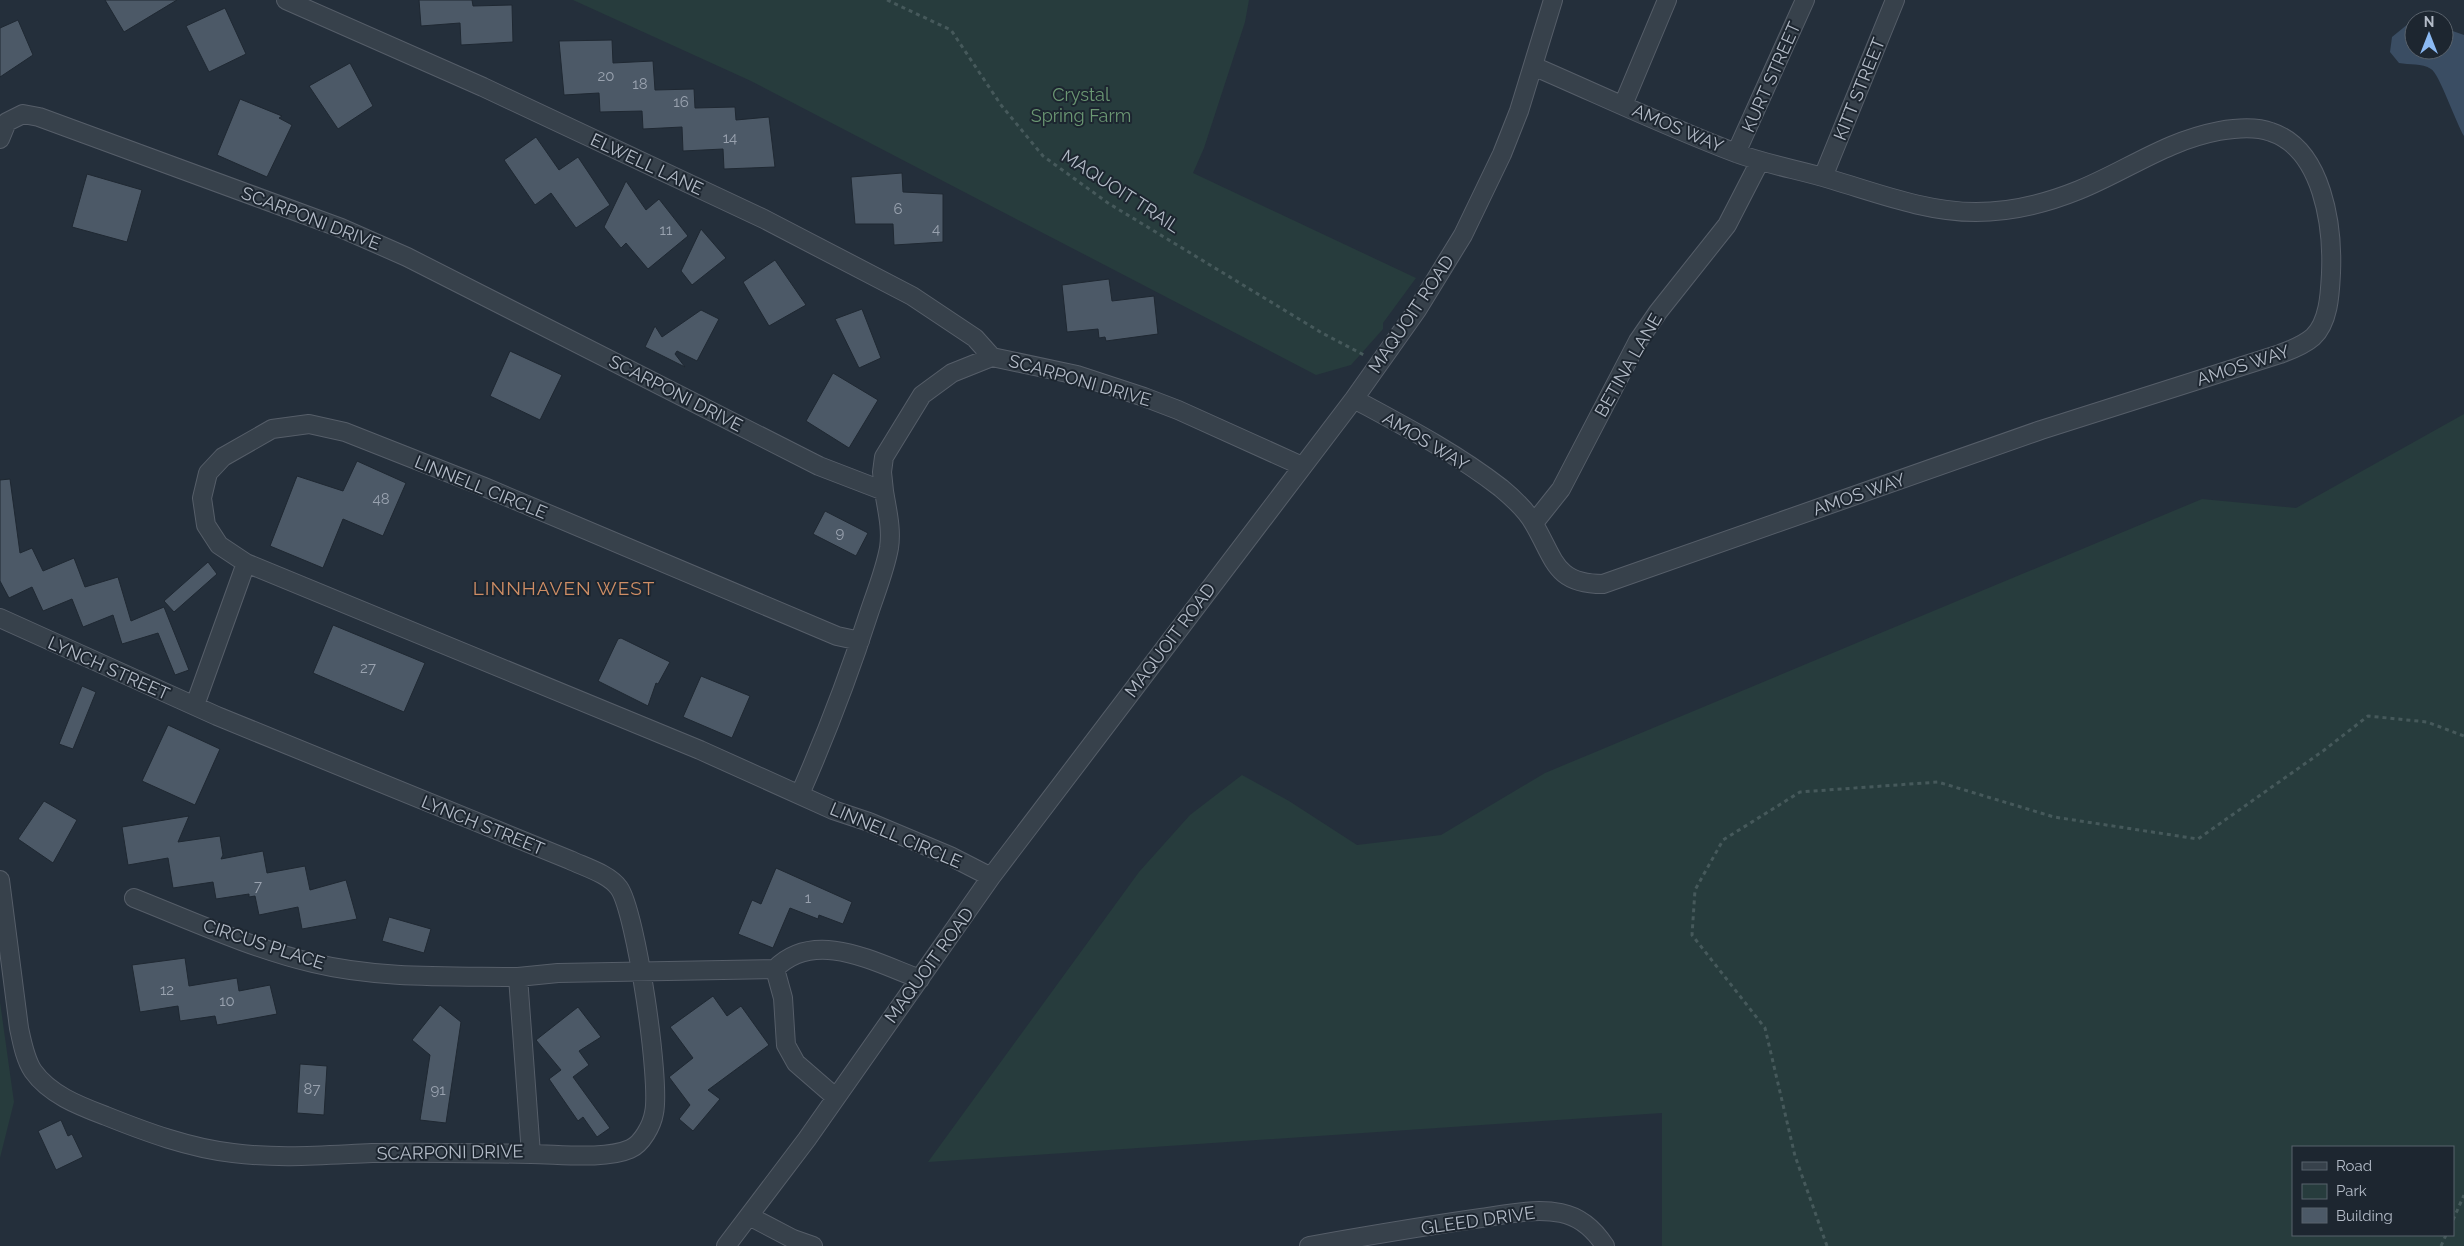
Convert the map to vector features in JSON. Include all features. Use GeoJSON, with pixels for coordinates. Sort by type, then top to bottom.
{"type":"FeatureCollection","features":[{"type":"Feature","properties":{"kind":"street","name":"ELWELL LANE"},"geometry":{"type":"LineString","coordinates":[[286,0],[484,87],[764,219],[912,296],[975,338],[992,357]]}},
{"type":"Feature","properties":{"kind":"street","name":"MAQUOIT ROAD"},"geometry":{"type":"LineString","coordinates":[[726,1246],[807,1139],[834,1096],[920,979],[991,877],[1354,399],[1440,273],[1471,219],[1506,146],[1519,111],[1553,0]]}},
{"type":"Feature","properties":{"kind":"street"},"geometry":{"type":"LineString","coordinates":[[1623,104],[1667,0]]}},
{"type":"Feature","properties":{"kind":"street","name":"KURT STREET"},"geometry":{"type":"LineString","coordinates":[[1736,153],[1805,0]]}},
{"type":"Feature","properties":{"kind":"street","name":"KITT STREET"},"geometry":{"type":"LineString","coordinates":[[1823,177],[1895,0]]}},
{"type":"Feature","properties":{"kind":"street","name":"AMOS WAY"},"geometry":{"type":"LineString","coordinates":[[1354,399],[1438,446],[1494,483],[1525,511],[1534,523],[1551,557],[1565,575],[1583,584],[1603,584],[1621,580],[2041,430],[2280,354],[2314,337],[2325,316],[2330,293],[2332,244],[2324,196],[2315,175],[2289,140],[2271,132],[2252,128],[2233,129],[2196,136],[2145,157],[2080,190],[2046,202],[1977,212],[1942,209],[1908,203],[1736,153],[1532,66]]}},
{"type":"Feature","properties":{"kind":"street","name":"SCARPONI DRIVE"},"geometry":{"type":"LineString","coordinates":[[0,139],[6,122],[23,114],[39,116],[340,228],[407,257],[819,466],[884,491],[882,472],[884,457],[922,395],[952,373],[992,357],[1077,375],[1144,397],[1178,410],[1302,466]]}},
{"type":"Feature","properties":{"kind":"street","name":"BETINA LANE"},"geometry":{"type":"LineString","coordinates":[[1534,523],[1561,490],[1638,341],[1658,312],[1727,225],[1760,161]]}},
{"type":"Feature","properties":{"kind":"street","name":"LINNELL CIRCLE"},"geometry":{"type":"LineString","coordinates":[[860,641],[837,636],[482,486],[345,432],[309,424],[272,429],[222,457],[208,473],[202,498],[206,525],[219,545],[246,563],[700,750],[834,810],[950,856],[991,877]]}},
{"type":"Feature","properties":{"kind":"street"},"geometry":{"type":"LineString","coordinates":[[800,794],[822,744],[860,641],[889,547],[890,522],[884,491]]}},
{"type":"Feature","properties":{"kind":"street"},"geometry":{"type":"LineString","coordinates":[[195,706],[246,563]]}},
{"type":"Feature","properties":{"kind":"street","name":"LYNCH STREET"},"geometry":{"type":"LineString","coordinates":[[0,618],[67,650],[195,706],[603,875],[618,887],[629,906],[648,1018],[655,1088],[655,1112],[647,1133],[630,1149],[597,1156],[531,1154]]}},
{"type":"Feature","properties":{"kind":"street","name":"SCARPONI DRIVE"},"geometry":{"type":"LineString","coordinates":[[0,880],[19,1028],[24,1050],[32,1070],[45,1085],[61,1096],[128,1124],[196,1147],[231,1153],[293,1157],[372,1153],[531,1154],[518,977]]}},
{"type":"Feature","properties":{"kind":"street","name":"CIRCUS PLACE"},"geometry":{"type":"LineString","coordinates":[[134,898],[244,941],[312,963],[382,973],[518,977]]}},
{"type":"Feature","properties":{"kind":"street"},"geometry":{"type":"LineString","coordinates":[[518,977],[558,973],[775,969],[782,961],[800,952],[834,949],[884,964],[920,979]]}},
{"type":"Feature","properties":{"kind":"street"},"geometry":{"type":"LineString","coordinates":[[775,969],[783,998],[786,1045],[796,1063],[834,1096]]}},
{"type":"Feature","properties":{"kind":"street","name":"GLEED DRIVE"},"geometry":{"type":"LineString","coordinates":[[1309,1246],[1458,1221],[1544,1211],[1562,1213],[1578,1218],[1593,1229],[1605,1246]]}},
{"type":"Feature","properties":{"kind":"street"},"geometry":{"type":"LineString","coordinates":[[749,1216],[793,1239],[813,1246]]}},
{"type":"Feature","properties":{"kind":"path","name":"MAQUOIT TRAIL"},"geometry":{"type":"LineString","coordinates":[[887,0],[951,30],[1001,105],[1043,156],[1108,203],[1322,333],[1379,363]]}},
{"type":"Feature","properties":{"kind":"path"},"geometry":{"type":"LineString","coordinates":[[1827,1246],[1795,1156],[1765,1028],[1692,935],[1695,890],[1723,840],[1800,792],[1938,782],[2054,817],[2198,839],[2323,751],[2368,716],[2427,722],[2464,736]]}},
{"type":"Feature","properties":{"kind":"path"},"geometry":{"type":"LineString","coordinates":[[2454,1218],[2464,1195]]}},
{"type":"Feature","properties":{"kind":"green space","name":"Crystal Spring Farm"},"geometry":{"type":"Polygon","coordinates":[[[573,0],[1249,0],[1245,22],[1204,148],[1193,173],[1416,278],[1383,323],[1383,329],[1351,365],[1316,375],[751,81],[573,0]]]}},
{"type":"Feature","properties":{"kind":"green space"},"geometry":{"type":"Polygon","coordinates":[[[2464,414],[2464,1246],[1662,1246],[1662,1113],[928,1162],[1139,872],[1190,815],[1242,775],[1289,801],[1357,845],[1441,835],[1545,773],[2202,499],[2296,508],[2464,414]]]}},
{"type":"Feature","properties":{"kind":"green space"},"geometry":{"type":"Polygon","coordinates":[[[0,1002],[14,1102],[0,1158],[0,1002]]]}},
{"type":"Feature","properties":{"kind":"water"},"geometry":{"type":"Polygon","coordinates":[[[2404,27],[2404,60],[2454,60],[2454,32],[2464,35],[2464,136],[2434,72],[2424,66],[2399,63],[2390,52],[2392,37],[2404,27]]]}},
{"type":"Feature","properties":{"kind":"building"},"geometry":{"type":"Polygon","coordinates":[[[105,0],[177,0],[124,32],[105,0]]]}},
{"type":"Feature","properties":{"kind":"building"},"geometry":{"type":"Polygon","coordinates":[[[419,0],[472,0],[473,6],[512,5],[513,42],[461,45],[460,23],[421,26],[419,0]]]}},
{"type":"Feature","properties":{"kind":"building"},"geometry":{"type":"Polygon","coordinates":[[[225,8],[246,54],[209,72],[186,26],[225,8]]]}},
{"type":"Feature","properties":{"kind":"building"},"geometry":{"type":"Polygon","coordinates":[[[18,20],[33,55],[0,77],[0,28],[18,20]]]}},
{"type":"Feature","properties":{"kind":"building"},"geometry":{"type":"Polygon","coordinates":[[[612,40],[613,63],[653,61],[655,90],[694,89],[695,108],[735,107],[736,120],[769,117],[775,167],[724,169],[723,149],[683,151],[682,127],[643,129],[642,111],[600,112],[599,93],[564,95],[559,41],[612,40]]]}},
{"type":"Feature","properties":{"kind":"building"},"geometry":{"type":"Polygon","coordinates":[[[350,63],[373,106],[338,129],[309,86],[350,63]]]}},
{"type":"Feature","properties":{"kind":"building"},"geometry":{"type":"Polygon","coordinates":[[[240,99],[282,116],[279,118],[292,125],[267,177],[217,155],[240,99]]]}},
{"type":"Feature","properties":{"kind":"building"},"geometry":{"type":"Polygon","coordinates":[[[536,137],[559,170],[578,157],[610,205],[576,228],[551,193],[535,205],[504,160],[536,137]]]}},
{"type":"Feature","properties":{"kind":"building"},"geometry":{"type":"Polygon","coordinates":[[[902,173],[903,192],[943,194],[943,242],[894,245],[893,224],[855,224],[851,177],[902,173]]]}},
{"type":"Feature","properties":{"kind":"building"},"geometry":{"type":"Polygon","coordinates":[[[87,174],[142,190],[127,242],[72,227],[87,174]]]}},
{"type":"Feature","properties":{"kind":"building"},"geometry":{"type":"Polygon","coordinates":[[[626,181],[646,210],[659,199],[688,236],[648,269],[626,243],[621,248],[604,227],[626,181]]]}},
{"type":"Feature","properties":{"kind":"building"},"geometry":{"type":"Polygon","coordinates":[[[701,229],[726,258],[692,285],[681,271],[701,229]]]}},
{"type":"Feature","properties":{"kind":"building"},"geometry":{"type":"Polygon","coordinates":[[[775,260],[806,305],[769,326],[743,282],[775,260]]]}},
{"type":"Feature","properties":{"kind":"building"},"geometry":{"type":"Polygon","coordinates":[[[1109,279],[1112,301],[1154,296],[1158,334],[1106,341],[1105,337],[1099,338],[1098,329],[1067,332],[1062,285],[1109,279]]]}},
{"type":"Feature","properties":{"kind":"building"},"geometry":{"type":"Polygon","coordinates":[[[862,309],[881,358],[859,368],[835,319],[862,309]]]}},
{"type":"Feature","properties":{"kind":"building"},"geometry":{"type":"Polygon","coordinates":[[[701,310],[719,319],[697,361],[677,351],[675,354],[685,367],[645,347],[655,326],[662,337],[701,310]]]}},
{"type":"Feature","properties":{"kind":"building"},"geometry":{"type":"Polygon","coordinates":[[[510,351],[562,375],[540,420],[490,396],[510,351]]]}},
{"type":"Feature","properties":{"kind":"building"},"geometry":{"type":"Polygon","coordinates":[[[833,373],[878,400],[849,448],[806,421],[833,373]]]}},
{"type":"Feature","properties":{"kind":"building"},"geometry":{"type":"Polygon","coordinates":[[[357,461],[406,483],[383,536],[343,519],[323,568],[270,546],[297,476],[343,491],[357,461]]]}},
{"type":"Feature","properties":{"kind":"building"},"geometry":{"type":"Polygon","coordinates":[[[10,479],[20,553],[32,548],[43,571],[74,558],[85,587],[118,577],[131,621],[164,607],[189,670],[175,675],[158,633],[122,644],[113,615],[83,627],[72,599],[43,611],[32,587],[9,598],[0,581],[0,480],[10,479]]]}},
{"type":"Feature","properties":{"kind":"building"},"geometry":{"type":"Polygon","coordinates":[[[825,511],[868,533],[856,556],[813,534],[825,511]]]}},
{"type":"Feature","properties":{"kind":"building"},"geometry":{"type":"Polygon","coordinates":[[[208,562],[217,574],[174,612],[164,601],[208,562]]]}},
{"type":"Feature","properties":{"kind":"building"},"geometry":{"type":"Polygon","coordinates":[[[333,625],[425,663],[404,712],[313,673],[333,625]]]}},
{"type":"Feature","properties":{"kind":"building"},"geometry":{"type":"Polygon","coordinates":[[[621,638],[670,662],[658,684],[656,683],[648,706],[598,681],[618,639],[621,638]]]}},
{"type":"Feature","properties":{"kind":"building"},"geometry":{"type":"Polygon","coordinates":[[[701,676],[750,696],[732,738],[683,717],[701,676]]]}},
{"type":"Feature","properties":{"kind":"building"},"geometry":{"type":"Polygon","coordinates":[[[82,686],[96,692],[73,749],[59,744],[82,686]]]}},
{"type":"Feature","properties":{"kind":"building"},"geometry":{"type":"Polygon","coordinates":[[[168,725],[220,749],[195,805],[142,781],[168,725]]]}},
{"type":"Feature","properties":{"kind":"building"},"geometry":{"type":"Polygon","coordinates":[[[44,801],[77,820],[53,863],[18,839],[44,801]]]}},
{"type":"Feature","properties":{"kind":"building"},"geometry":{"type":"Polygon","coordinates":[[[189,816],[178,842],[220,836],[223,855],[221,859],[263,851],[267,873],[305,866],[310,890],[346,880],[357,919],[302,929],[298,907],[259,915],[255,896],[249,897],[249,894],[216,899],[213,882],[173,888],[168,858],[128,865],[122,827],[189,816]]]}},
{"type":"Feature","properties":{"kind":"building"},"geometry":{"type":"Polygon","coordinates":[[[776,868],[852,902],[843,924],[819,915],[818,919],[790,908],[773,948],[738,934],[752,900],[761,904],[776,868]]]}},
{"type":"Feature","properties":{"kind":"building"},"geometry":{"type":"Polygon","coordinates":[[[389,917],[431,929],[424,953],[382,941],[389,917]]]}},
{"type":"Feature","properties":{"kind":"building"},"geometry":{"type":"Polygon","coordinates":[[[185,958],[189,986],[237,978],[239,991],[270,985],[277,1014],[217,1025],[215,1016],[180,1021],[178,1006],[140,1012],[132,965],[185,958]]]}},
{"type":"Feature","properties":{"kind":"building"},"geometry":{"type":"Polygon","coordinates":[[[713,996],[727,1016],[741,1006],[769,1045],[708,1090],[720,1099],[693,1131],[679,1119],[690,1105],[669,1077],[693,1058],[670,1027],[713,996]]]}},
{"type":"Feature","properties":{"kind":"building"},"geometry":{"type":"Polygon","coordinates":[[[440,1005],[461,1022],[446,1123],[420,1120],[430,1055],[412,1040],[440,1005]]]}},
{"type":"Feature","properties":{"kind":"building"},"geometry":{"type":"Polygon","coordinates":[[[578,1007],[601,1037],[579,1051],[589,1065],[573,1077],[610,1128],[597,1137],[583,1117],[578,1121],[549,1079],[561,1070],[536,1040],[578,1007]]]}},
{"type":"Feature","properties":{"kind":"building"},"geometry":{"type":"Polygon","coordinates":[[[300,1064],[327,1066],[324,1115],[297,1113],[300,1064]]]}},
{"type":"Feature","properties":{"kind":"building"},"geometry":{"type":"Polygon","coordinates":[[[61,1120],[68,1136],[72,1134],[83,1157],[56,1170],[38,1131],[61,1120]]]}},
{"type":"Feature","properties":{"kind":"district","name":"LINNHAVEN WEST"},"geometry":{"type":"Point","coordinates":[564,588]}}]}
